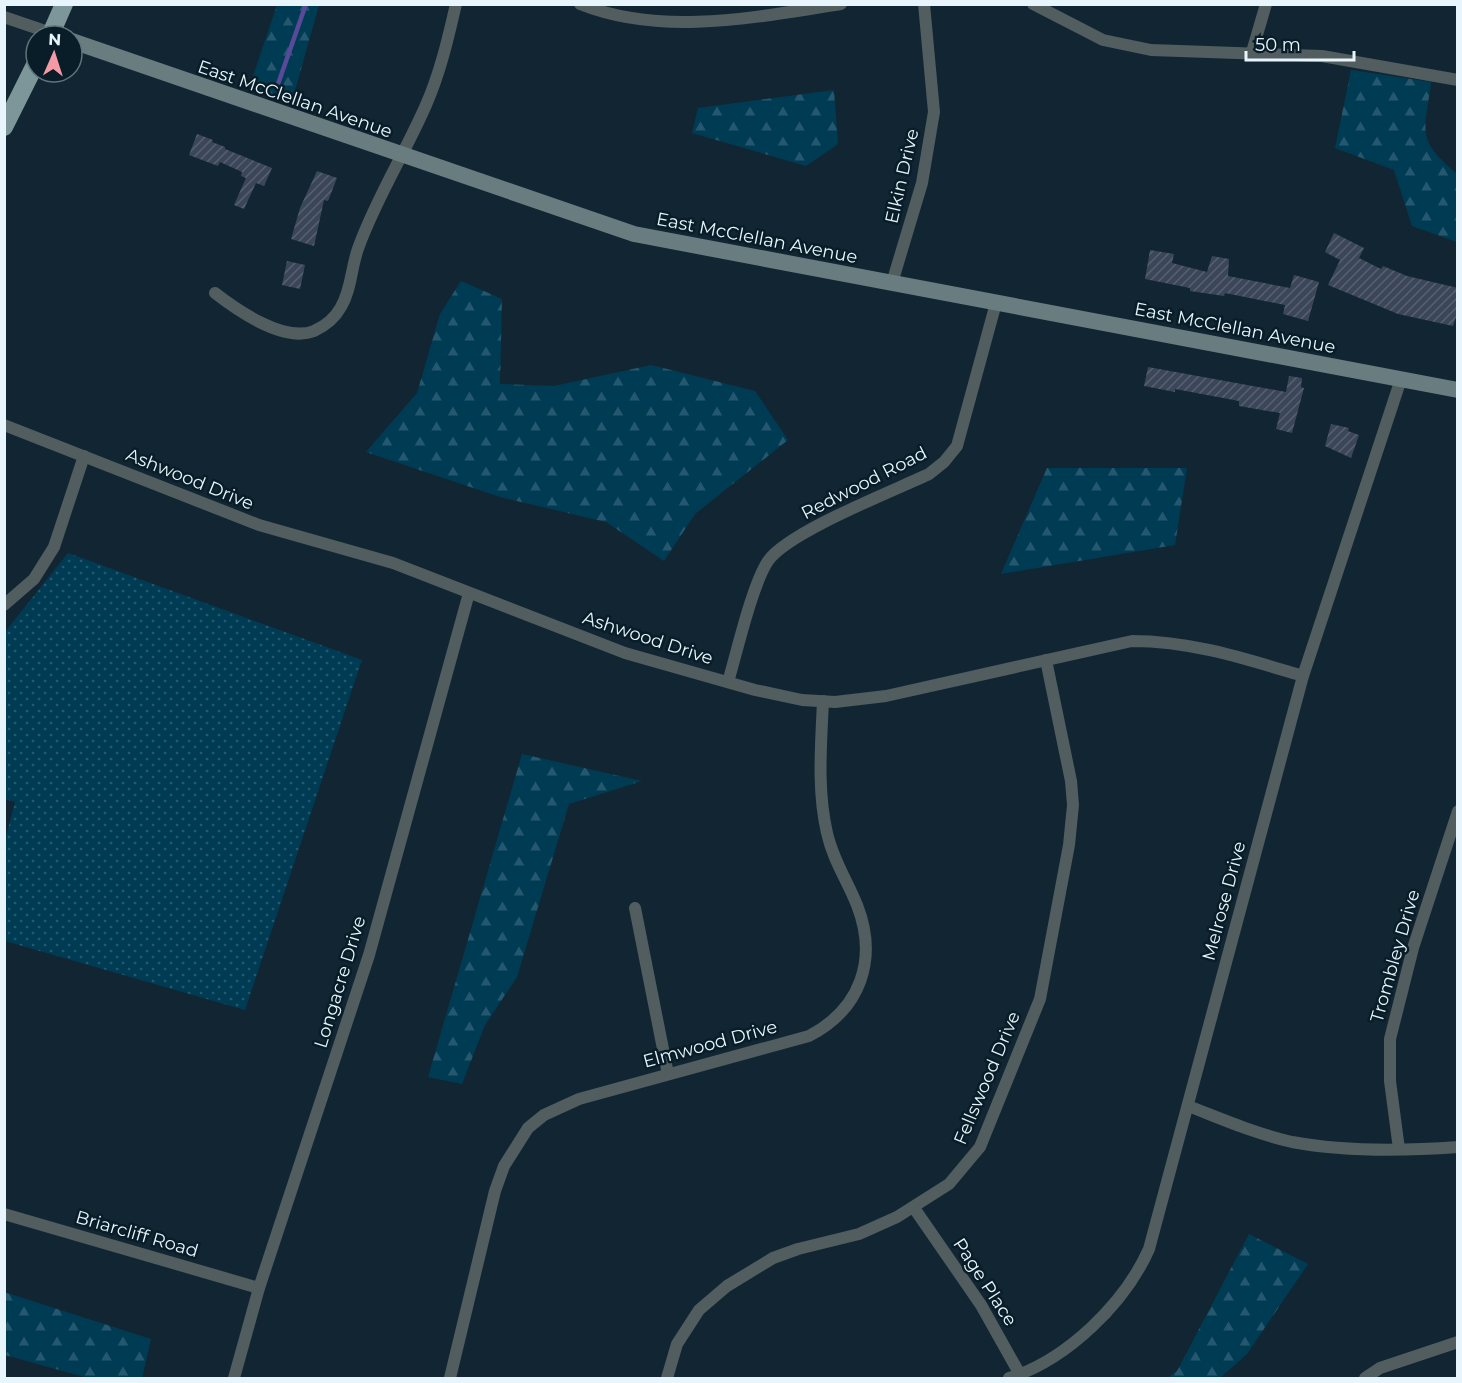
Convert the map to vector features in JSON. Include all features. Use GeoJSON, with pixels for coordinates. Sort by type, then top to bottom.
{"type":"FeatureCollection","features":[{"type":"Feature","properties":{"kind":"main road"},"geometry":{"type":"LineString","coordinates":[[57,24],[64,4]]}},
{"type":"Feature","properties":{"kind":"main road"},"geometry":{"type":"LineString","coordinates":[[4,127],[26,84]]}},
{"type":"Feature","properties":{"kind":"street"},"geometry":{"type":"LineString","coordinates":[[215,293],[240,312],[291,333],[312,332],[329,322],[347,296],[358,247],[400,156],[426,107],[440,70],[456,4]]}},
{"type":"Feature","properties":{"kind":"street"},"geometry":{"type":"LineString","coordinates":[[580,4],[651,21],[689,22],[762,10],[841,4]]}},
{"type":"Feature","properties":{"kind":"street","name":"Elkin Drive"},"geometry":{"type":"LineString","coordinates":[[892,283],[922,183],[934,112],[924,4]]}},
{"type":"Feature","properties":{"kind":"street"},"geometry":{"type":"LineString","coordinates":[[1033,4],[1103,40],[1151,50],[1322,56],[1458,80]]}},
{"type":"Feature","properties":{"kind":"street"},"geometry":{"type":"LineString","coordinates":[[1252,52],[1266,4]]}},
{"type":"Feature","properties":{"kind":"street"},"geometry":{"type":"LineString","coordinates":[[4,17],[24,24]]}},
{"type":"Feature","properties":{"kind":"street","name":"East McClellan Avenue"},"geometry":{"type":"LineString","coordinates":[[84,45],[400,156],[634,234],[1458,390]]}},
{"type":"Feature","properties":{"kind":"street","name":"Redwood Road"},"geometry":{"type":"LineString","coordinates":[[728,682],[760,578],[768,560],[781,548],[807,531],[929,474],[944,462],[957,446],[996,303]]}},
{"type":"Feature","properties":{"kind":"street","name":"Melrose Drive"},"geometry":{"type":"LineString","coordinates":[[1018,1377],[1050,1360],[1112,1307],[1137,1275],[1149,1249],[1303,676],[1401,379]]}},
{"type":"Feature","properties":{"kind":"street","name":"Ashwood Drive"},"geometry":{"type":"LineString","coordinates":[[4,425],[259,525],[393,563],[625,653],[802,700],[823,701],[886,696],[1132,641],[1160,641],[1200,646],[1303,676]]}},
{"type":"Feature","properties":{"kind":"street"},"geometry":{"type":"LineString","coordinates":[[4,605],[34,579],[54,547],[84,456]]}},
{"type":"Feature","properties":{"kind":"street","name":"Longacre Drive"},"geometry":{"type":"LineString","coordinates":[[234,1378],[259,1288],[369,955],[469,593]]}},
{"type":"Feature","properties":{"kind":"street","name":"Fellswood Drive"},"geometry":{"type":"LineString","coordinates":[[667,1378],[677,1344],[699,1310],[728,1286],[774,1258],[798,1249],[859,1234],[914,1208],[950,1184],[980,1147],[1040,999],[1062,885],[1072,805],[1071,781],[1046,660]]}},
{"type":"Feature","properties":{"kind":"street","name":"Elmwood Drive"},"geometry":{"type":"LineString","coordinates":[[450,1378],[495,1191],[514,1147],[528,1128],[544,1114],[561,1105],[809,1036],[831,1025],[848,1006],[860,985],[867,956],[864,930],[856,905],[833,854],[819,775],[823,701]]}},
{"type":"Feature","properties":{"kind":"street","name":"Trombley Drive"},"geometry":{"type":"LineString","coordinates":[[1399,1149],[1390,1081],[1390,1039],[1413,948],[1458,811]]}},
{"type":"Feature","properties":{"kind":"street"},"geometry":{"type":"LineString","coordinates":[[635,908],[668,1074]]}},
{"type":"Feature","properties":{"kind":"street"},"geometry":{"type":"LineString","coordinates":[[1188,1106],[1251,1130],[1291,1141],[1339,1148],[1458,1148]]}},
{"type":"Feature","properties":{"kind":"street","name":"Page Place"},"geometry":{"type":"LineString","coordinates":[[914,1208],[981,1305],[1018,1377]]}},
{"type":"Feature","properties":{"kind":"street","name":"Briarcliff Road"},"geometry":{"type":"LineString","coordinates":[[4,1214],[259,1288]]}},
{"type":"Feature","properties":{"kind":"street"},"geometry":{"type":"LineString","coordinates":[[1365,1378],[1380,1368],[1457,1342]]}},
{"type":"Feature","properties":{"kind":"green space"},"geometry":{"type":"Polygon","coordinates":[[[277,5],[319,5],[292,101],[249,88],[277,5]]]}},
{"type":"Feature","properties":{"kind":"green space"},"geometry":{"type":"Polygon","coordinates":[[[1351,70],[1431,82],[1426,134],[1434,152],[1457,174],[1457,242],[1412,226],[1394,170],[1335,148],[1351,70]]]}},
{"type":"Feature","properties":{"kind":"green space"},"geometry":{"type":"Polygon","coordinates":[[[834,90],[838,144],[806,166],[692,133],[698,108],[834,90]]]}},
{"type":"Feature","properties":{"kind":"green space"},"geometry":{"type":"Polygon","coordinates":[[[461,281],[502,299],[500,384],[554,386],[651,365],[755,391],[788,440],[695,514],[664,561],[606,522],[500,497],[366,452],[417,393],[440,314],[461,281]]]}},
{"type":"Feature","properties":{"kind":"green space"},"geometry":{"type":"Polygon","coordinates":[[[1047,468],[1187,468],[1175,545],[1001,574],[1047,468]]]}},
{"type":"Feature","properties":{"kind":"green space"},"geometry":{"type":"Polygon","coordinates":[[[68,553],[362,660],[245,1010],[5,941],[5,840],[15,802],[5,799],[5,632],[68,553]]]}},
{"type":"Feature","properties":{"kind":"green space"},"geometry":{"type":"Polygon","coordinates":[[[522,754],[642,781],[569,804],[517,977],[485,1025],[462,1084],[428,1077],[522,754]]]}},
{"type":"Feature","properties":{"kind":"green space"},"geometry":{"type":"Polygon","coordinates":[[[1249,1234],[1308,1264],[1247,1354],[1220,1378],[1167,1378],[1177,1371],[1249,1234]]]}},
{"type":"Feature","properties":{"kind":"green space"},"geometry":{"type":"Polygon","coordinates":[[[4,1292],[151,1339],[142,1378],[88,1378],[5,1355],[4,1292]]]}},
{"type":"Feature","properties":{"kind":"building"},"geometry":{"type":"Polygon","coordinates":[[[197,134],[213,140],[212,142],[225,149],[272,168],[264,186],[256,183],[244,209],[234,205],[246,178],[241,176],[242,172],[220,162],[218,166],[189,155],[197,134]]]}},
{"type":"Feature","properties":{"kind":"building"},"geometry":{"type":"Polygon","coordinates":[[[317,171],[337,178],[328,201],[324,200],[314,246],[291,239],[300,208],[317,171]]]}},
{"type":"Feature","properties":{"kind":"building"},"geometry":{"type":"Polygon","coordinates":[[[1334,233],[1364,248],[1359,258],[1381,269],[1383,266],[1407,276],[1458,288],[1458,311],[1453,326],[1398,314],[1328,285],[1340,260],[1325,252],[1334,233]]]}},
{"type":"Feature","properties":{"kind":"building"},"geometry":{"type":"Polygon","coordinates":[[[1150,250],[1174,254],[1172,263],[1207,272],[1212,256],[1229,259],[1228,276],[1290,288],[1294,275],[1319,282],[1308,321],[1283,314],[1285,305],[1225,293],[1224,296],[1190,291],[1190,288],[1145,279],[1150,250]]]}},
{"type":"Feature","properties":{"kind":"building"},"geometry":{"type":"Polygon","coordinates":[[[287,261],[305,265],[300,289],[282,285],[287,261]]]}},
{"type":"Feature","properties":{"kind":"building"},"geometry":{"type":"Polygon","coordinates":[[[1148,367],[1286,392],[1289,376],[1302,378],[1301,387],[1304,388],[1292,433],[1276,429],[1280,413],[1239,406],[1239,401],[1175,389],[1175,392],[1144,386],[1148,367]]]}},
{"type":"Feature","properties":{"kind":"building"},"geometry":{"type":"Polygon","coordinates":[[[1331,424],[1349,428],[1348,431],[1359,435],[1351,458],[1325,446],[1331,424]]]}},
{"type":"Feature","properties":{"kind":"waterway"},"geometry":{"type":"LineString","coordinates":[[277,87],[306,4]]}}]}
